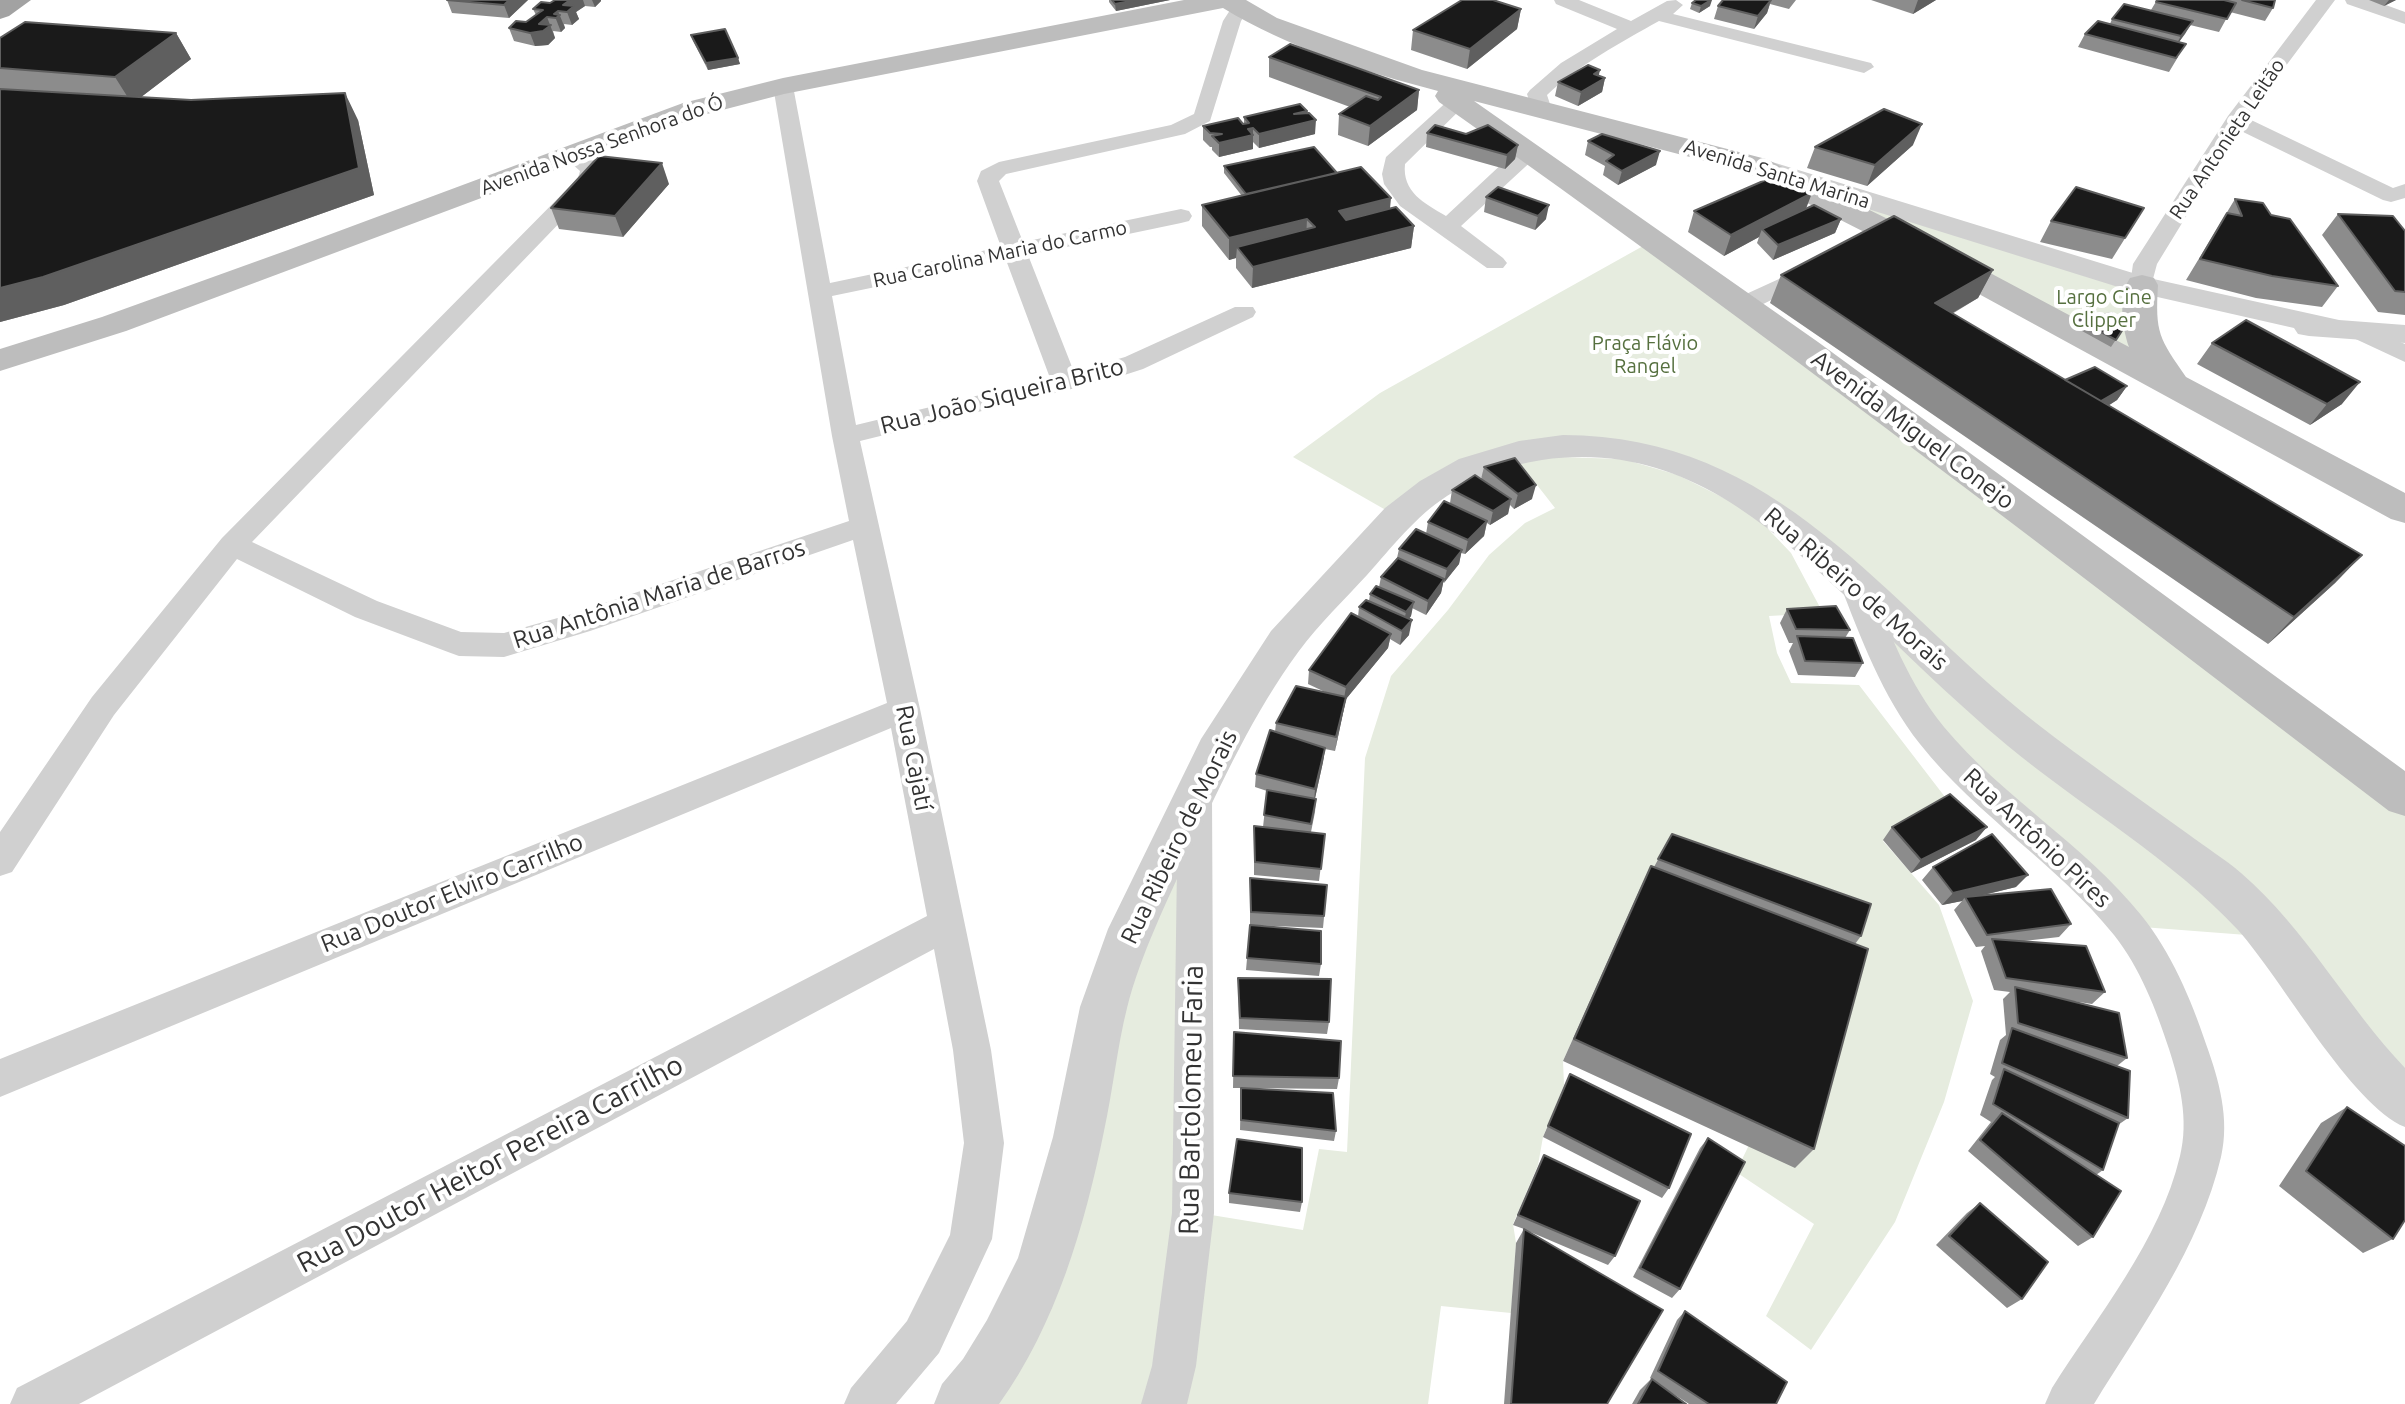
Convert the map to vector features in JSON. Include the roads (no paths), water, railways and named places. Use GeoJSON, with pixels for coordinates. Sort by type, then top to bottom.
{"type":"FeatureCollection","features":[{"type":"Feature","properties":{"kind":"highway"},"geometry":{"type":"LineString","coordinates":[[0,11],[18,0]]}},
{"type":"Feature","properties":{"kind":"main road","name":"Avenida Santa Marina"},"geometry":{"type":"LineString","coordinates":[[1231,3],[1268,24],[1412,76],[1755,165]]}},
{"type":"Feature","properties":{"kind":"main road","name":"Avenida Nossa Senhora do Ó"},"geometry":{"type":"LineString","coordinates":[[0,360],[114,324],[299,257],[693,109],[783,86],[1231,3]]}},
{"type":"Feature","properties":{"kind":"main road","name":"Avenida Miguel Conejo"},"geometry":{"type":"LineString","coordinates":[[1412,76],[1458,102],[1529,151],[1806,349],[2405,797]]}},
{"type":"Feature","properties":{"kind":"main road"},"geometry":{"type":"LineString","coordinates":[[1570,180],[1569,169],[1556,157],[1549,142],[1550,131],[1567,125],[1625,130]]}},
{"type":"Feature","properties":{"kind":"main road"},"geometry":{"type":"LineString","coordinates":[[1755,165],[1878,240],[2174,385],[2405,510]]}},
{"type":"Feature","properties":{"kind":"main road"},"geometry":{"type":"LineString","coordinates":[[2141,297],[2139,331],[2144,347],[2174,385]]}},
{"type":"Feature","properties":{"kind":"street"},"geometry":{"type":"LineString","coordinates":[[1563,0],[1633,29]]}},
{"type":"Feature","properties":{"kind":"street"},"geometry":{"type":"LineString","coordinates":[[1542,110],[1537,94],[1569,65],[1682,0]]}},
{"type":"Feature","properties":{"kind":"street","name":"Rua Antonieta Leitão"},"geometry":{"type":"LineString","coordinates":[[2141,297],[2145,264],[2235,120],[2326,0]]}},
{"type":"Feature","properties":{"kind":"street"},"geometry":{"type":"LineString","coordinates":[[2354,0],[2405,18]]}},
{"type":"Feature","properties":{"kind":"street"},"geometry":{"type":"LineString","coordinates":[[1065,383],[988,181],[992,173],[1178,130],[1197,122],[1203,117],[1232,21],[1231,3]]}},
{"type":"Feature","properties":{"kind":"street"},"geometry":{"type":"LineString","coordinates":[[1656,15],[1864,67]]}},
{"type":"Feature","properties":{"kind":"street","name":"Rua Cajatí"},"geometry":{"type":"LineString","coordinates":[[783,86],[845,436],[904,709],[972,1050],[984,1143],[971,1239],[923,1337],[867,1404]]}},
{"type":"Feature","properties":{"kind":"street"},"geometry":{"type":"LineString","coordinates":[[1458,102],[1394,162],[1391,174],[1394,185],[1404,198],[1495,263]]}},
{"type":"Feature","properties":{"kind":"street"},"geometry":{"type":"LineString","coordinates":[[2235,120],[2391,195],[2405,191]]}},
{"type":"Feature","properties":{"kind":"street"},"geometry":{"type":"LineString","coordinates":[[1447,227],[1529,151]]}},
{"type":"Feature","properties":{"kind":"street"},"geometry":{"type":"LineString","coordinates":[[0,861],[103,706],[232,545],[588,180],[591,169],[572,154]]}},
{"type":"Feature","properties":{"kind":"street","name":"Avenida Santa Marina"},"geometry":{"type":"LineString","coordinates":[[1755,165],[2141,297],[2232,324],[2405,334]]}},
{"type":"Feature","properties":{"kind":"street","name":"Rua Carolina Maria do Carmo"},"geometry":{"type":"LineString","coordinates":[[819,292],[1181,216]]}},
{"type":"Feature","properties":{"kind":"street"},"geometry":{"type":"LineString","coordinates":[[1742,305],[1837,259]]}},
{"type":"Feature","properties":{"kind":"street","name":"Rua João Siqueira Brito"},"geometry":{"type":"LineString","coordinates":[[845,436],[1065,383],[1134,363],[1244,312]]}},
{"type":"Feature","properties":{"kind":"street"},"geometry":{"type":"LineString","coordinates":[[2345,329],[2405,354]]}},
{"type":"Feature","properties":{"kind":"street","name":"Rua Ribeiro de Morais"},"geometry":{"type":"LineString","coordinates":[[962,1404],[983,1379],[1007,1340],[1043,1265],[1078,1137],[1104,1007],[1131,929],[1216,751],[1285,641],[1398,517],[1432,489],[1471,467],[1519,452],[1563,446],[1604,446],[1652,454],[1693,469],[1742,493],[1795,529],[2020,733],[2226,887],[2273,937],[2362,1057],[2405,1103]]}},
{"type":"Feature","properties":{"kind":"street","name":"Rua Antônia Maria de Barros"},"geometry":{"type":"LineString","coordinates":[[232,545],[366,609],[445,639],[459,644],[504,645],[579,623],[864,526]]}},
{"type":"Feature","properties":{"kind":"street","name":"Rua Antônio Pires"},"geometry":{"type":"LineString","coordinates":[[1854,582],[1893,674],[1929,733],[1996,804],[2092,885],[2129,926],[2176,1009],[2203,1090],[2201,1157],[2170,1238],[2068,1404]]}},
{"type":"Feature","properties":{"kind":"street","name":"Rua Doutor Elviro Carrilho"},"geometry":{"type":"LineString","coordinates":[[0,1078],[904,709]]}},
{"type":"Feature","properties":{"kind":"street","name":"Rua Bartolomeu Faria"},"geometry":{"type":"LineString","coordinates":[[1164,1404],[1174,1366],[1193,1213],[1195,793]]}},
{"type":"Feature","properties":{"kind":"street","name":"Rua Doutor Heitor Pereira Carrilho"},"geometry":{"type":"LineString","coordinates":[[33,1404],[947,924]]}},
{"type":"Feature","properties":{"kind":"park label","name":"Largo Cine Clipper"},"geometry":{"type":"Point","coordinates":[2104,308]}},
{"type":"Feature","properties":{"kind":"park label","name":"Praça Flávio Rangel"},"geometry":{"type":"Point","coordinates":[1645,354]}}]}
